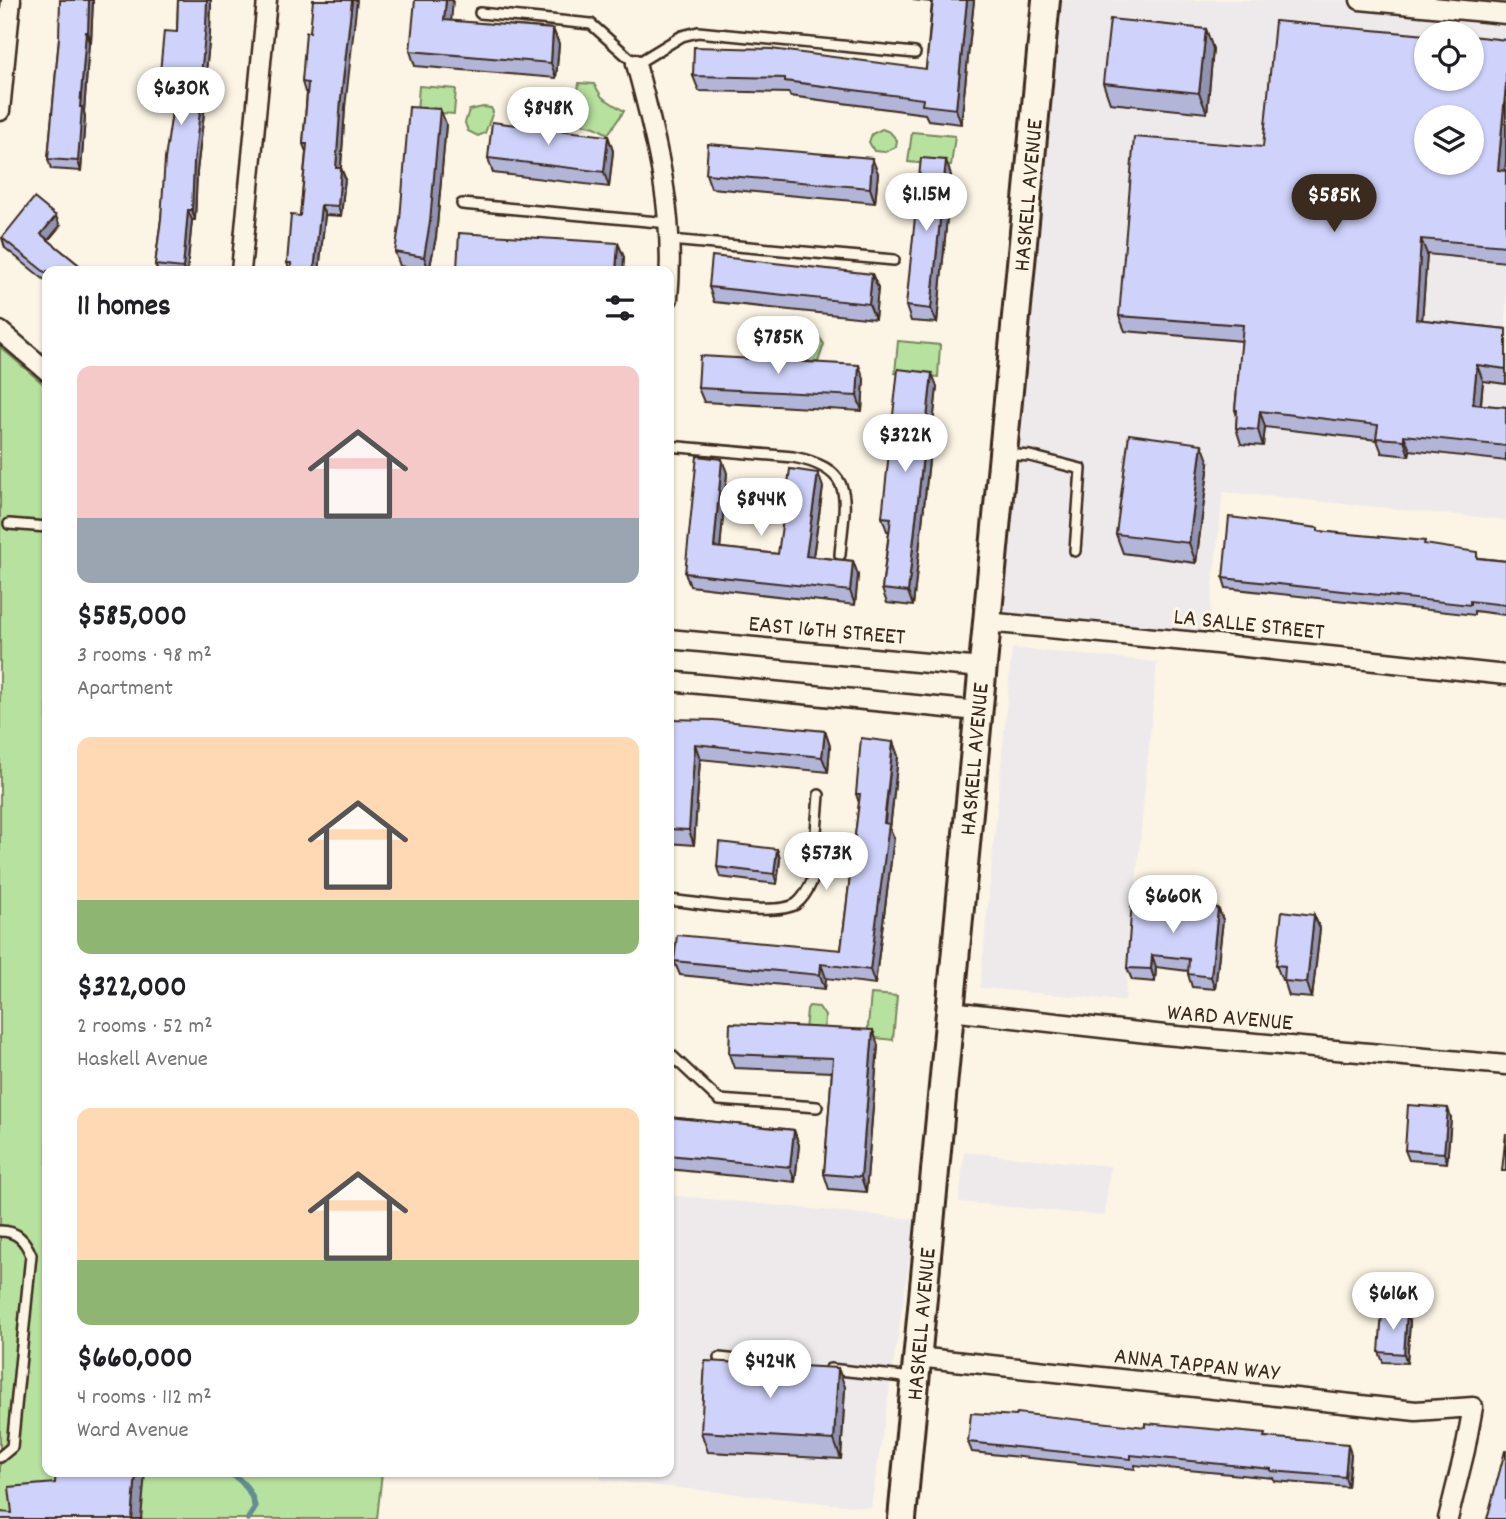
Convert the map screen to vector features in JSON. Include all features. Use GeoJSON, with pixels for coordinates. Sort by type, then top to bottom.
{"type":"FeatureCollection","features":[{"type":"Feature","properties":{"kind":"main road","name":"HASKELL AVENUE"},"geometry":{"type":"LineString","coordinates":[[902,1519],[1046,0]]}},
{"type":"Feature","properties":{"kind":"street"},"geometry":{"type":"LineString","coordinates":[[0,111],[11,0]]}},
{"type":"Feature","properties":{"kind":"street"},"geometry":{"type":"LineString","coordinates":[[241,266],[267,0]]}},
{"type":"Feature","properties":{"kind":"street"},"geometry":{"type":"LineString","coordinates":[[1360,0],[1506,14]]}},
{"type":"Feature","properties":{"kind":"street"},"geometry":{"type":"LineString","coordinates":[[636,64],[658,142],[670,232],[669,266]]}},
{"type":"Feature","properties":{"kind":"street"},"geometry":{"type":"LineString","coordinates":[[0,331],[42,368]]}},
{"type":"Feature","properties":{"kind":"street","name":"LA SALLE STREET"},"geometry":{"type":"LineString","coordinates":[[986,622],[1506,675]]}},
{"type":"Feature","properties":{"kind":"street","name":"EAST 16TH STREET"},"geometry":{"type":"LineString","coordinates":[[674,640],[982,668]]}},
{"type":"Feature","properties":{"kind":"street"},"geometry":{"type":"LineString","coordinates":[[674,682],[978,711]]}},
{"type":"Feature","properties":{"kind":"street","name":"WARD AVENUE"},"geometry":{"type":"LineString","coordinates":[[950,1011],[1165,1034],[1506,1065]]}},
{"type":"Feature","properties":{"kind":"street","name":"ANNA TAPPAN WAY"},"geometry":{"type":"LineString","coordinates":[[916,1367],[1416,1411],[1473,1407],[1448,1519]]}},
{"type":"Feature","properties":{"kind":"lane"},"geometry":{"type":"LineString","coordinates":[[480,13],[591,23],[636,64],[682,36],[698,32],[915,53]]}},
{"type":"Feature","properties":{"kind":"lane"},"geometry":{"type":"LineString","coordinates":[[462,204],[894,260]]}},
{"type":"Feature","properties":{"kind":"lane"},"geometry":{"type":"LineString","coordinates":[[674,447],[793,457],[812,461],[831,470],[841,482],[845,497],[839,555]]}},
{"type":"Feature","properties":{"kind":"lane"},"geometry":{"type":"LineString","coordinates":[[1002,454],[1030,456],[1082,469],[1075,551]]}},
{"type":"Feature","properties":{"kind":"lane"},"geometry":{"type":"LineString","coordinates":[[9,524],[42,527]]}},
{"type":"Feature","properties":{"kind":"lane"},"geometry":{"type":"LineString","coordinates":[[674,901],[762,909],[778,909],[795,904],[806,893],[812,881],[819,795]]}},
{"type":"Feature","properties":{"kind":"lane"},"geometry":{"type":"LineString","coordinates":[[674,1058],[719,1100],[817,1107]]}},
{"type":"Feature","properties":{"kind":"lane"},"geometry":{"type":"LineString","coordinates":[[0,1231],[18,1235],[27,1243],[31,1255],[12,1447],[0,1457]]}},
{"type":"Feature","properties":{"kind":"lane"},"geometry":{"type":"LineString","coordinates":[[719,1358],[800,1366]]}},
{"type":"Feature","properties":{"kind":"lane"},"geometry":{"type":"LineString","coordinates":[[814,1368],[916,1367]]}},
{"type":"Feature","properties":{"kind":"shaded area"},"geometry":{"type":"Polygon","coordinates":[[[1046,0],[1506,0],[1506,520],[1223,492],[1207,643],[986,622],[1046,0]]]}},
{"type":"Feature","properties":{"kind":"shaded area"},"geometry":{"type":"Polygon","coordinates":[[[1012,648],[1157,662],[1125,1001],[980,988],[1012,648]]]}},
{"type":"Feature","properties":{"kind":"shaded area"},"geometry":{"type":"Polygon","coordinates":[[[964,1152],[1110,1166],[1105,1216],[959,1202],[964,1152]]]}},
{"type":"Feature","properties":{"kind":"shaded area"},"geometry":{"type":"Polygon","coordinates":[[[674,1195],[916,1219],[871,1508],[601,1480],[601,1477],[674,1477],[674,1195]]]}},
{"type":"Feature","properties":{"kind":"green space"},"geometry":{"type":"Polygon","coordinates":[[[579,83],[594,84],[602,97],[624,111],[608,134],[595,127],[574,122],[579,83]]]}},
{"type":"Feature","properties":{"kind":"green space"},"geometry":{"type":"Polygon","coordinates":[[[419,86],[456,89],[454,114],[417,111],[419,86]]]}},
{"type":"Feature","properties":{"kind":"green space"},"geometry":{"type":"Polygon","coordinates":[[[491,108],[493,112],[485,133],[478,136],[468,131],[465,123],[469,110],[491,108]]]}},
{"type":"Feature","properties":{"kind":"green space"},"geometry":{"type":"Polygon","coordinates":[[[882,129],[890,132],[897,140],[896,147],[885,152],[874,151],[869,142],[872,134],[882,129]]]}},
{"type":"Feature","properties":{"kind":"green space"},"geometry":{"type":"Polygon","coordinates":[[[912,132],[955,136],[951,166],[908,162],[912,132]]]}},
{"type":"Feature","properties":{"kind":"green space"},"geometry":{"type":"Polygon","coordinates":[[[806,332],[817,334],[824,344],[818,362],[809,362],[806,355],[806,347],[801,342],[801,337],[806,332]]]}},
{"type":"Feature","properties":{"kind":"green space"},"geometry":{"type":"Polygon","coordinates":[[[898,341],[940,345],[938,377],[895,373],[898,341]]]}},
{"type":"Feature","properties":{"kind":"green space"},"geometry":{"type":"Polygon","coordinates":[[[0,347],[42,383],[42,1477],[381,1477],[377,1519],[0,1519],[0,347]]]}},
{"type":"Feature","properties":{"kind":"green space"},"geometry":{"type":"Polygon","coordinates":[[[871,994],[897,996],[893,1040],[867,1037],[871,994]]]}},
{"type":"Feature","properties":{"kind":"green space"},"geometry":{"type":"Polygon","coordinates":[[[809,1006],[819,1007],[825,1016],[824,1029],[805,1031],[809,1006]]]}},
{"type":"Feature","properties":{"kind":"building"},"geometry":{"type":"Polygon","coordinates":[[[60,0],[89,0],[78,161],[48,159],[60,0]]]}},
{"type":"Feature","properties":{"kind":"building"},"geometry":{"type":"Polygon","coordinates":[[[178,0],[207,0],[192,210],[188,210],[183,266],[164,266],[155,265],[165,159],[176,85],[159,83],[164,31],[177,32],[178,0]]]}},
{"type":"Feature","properties":{"kind":"building"},"geometry":{"type":"Polygon","coordinates":[[[313,0],[352,0],[336,168],[341,168],[338,206],[321,205],[315,266],[291,266],[291,263],[287,263],[291,215],[300,216],[307,144],[303,144],[308,83],[302,82],[306,32],[310,32],[313,0]]]}},
{"type":"Feature","properties":{"kind":"building"},"geometry":{"type":"Polygon","coordinates":[[[415,0],[446,0],[444,20],[553,29],[551,63],[410,51],[415,0]]]}},
{"type":"Feature","properties":{"kind":"building"},"geometry":{"type":"Polygon","coordinates":[[[933,0],[967,0],[956,109],[922,105],[923,99],[785,81],[785,78],[693,76],[694,47],[771,49],[926,69],[933,0]]]}},
{"type":"Feature","properties":{"kind":"building"},"geometry":{"type":"Polygon","coordinates":[[[1110,19],[1206,29],[1199,93],[1103,83],[1110,19]]]}},
{"type":"Feature","properties":{"kind":"building"},"geometry":{"type":"Polygon","coordinates":[[[1275,21],[1414,34],[1414,91],[1484,91],[1484,37],[1506,40],[1506,85],[1498,170],[1506,171],[1506,246],[1421,239],[1416,319],[1506,329],[1506,369],[1477,365],[1473,404],[1506,407],[1506,446],[1404,435],[1404,440],[1376,438],[1378,425],[1260,411],[1258,430],[1236,428],[1235,410],[1243,325],[1119,316],[1134,137],[1263,147],[1275,21]]]}},
{"type":"Feature","properties":{"kind":"building"},"geometry":{"type":"Polygon","coordinates":[[[409,107],[440,109],[430,222],[424,257],[395,252],[409,107]]]}},
{"type":"Feature","properties":{"kind":"building"},"geometry":{"type":"Polygon","coordinates":[[[492,122],[608,136],[604,172],[488,158],[492,122]]]}},
{"type":"Feature","properties":{"kind":"building"},"geometry":{"type":"Polygon","coordinates":[[[708,144],[872,158],[870,188],[706,174],[708,144]]]}},
{"type":"Feature","properties":{"kind":"building"},"geometry":{"type":"Polygon","coordinates":[[[921,158],[946,160],[931,309],[906,306],[921,158]]]}},
{"type":"Feature","properties":{"kind":"building"},"geometry":{"type":"Polygon","coordinates":[[[34,198],[56,216],[41,234],[80,266],[42,266],[42,270],[2,238],[34,198]]]}},
{"type":"Feature","properties":{"kind":"building"},"geometry":{"type":"Polygon","coordinates":[[[459,233],[618,243],[616,266],[457,266],[459,233]]]}},
{"type":"Feature","properties":{"kind":"building"},"geometry":{"type":"Polygon","coordinates":[[[712,256],[872,274],[869,304],[709,287],[712,256]]]}},
{"type":"Feature","properties":{"kind":"building"},"geometry":{"type":"Polygon","coordinates":[[[700,356],[859,365],[857,396],[698,388],[700,356]]]}},
{"type":"Feature","properties":{"kind":"building"},"geometry":{"type":"Polygon","coordinates":[[[898,369],[932,373],[908,592],[882,589],[891,518],[882,517],[898,369]]]}},
{"type":"Feature","properties":{"kind":"building"},"geometry":{"type":"Polygon","coordinates":[[[1129,434],[1202,444],[1189,543],[1116,534],[1129,434]]]}},
{"type":"Feature","properties":{"kind":"building"},"geometry":{"type":"Polygon","coordinates":[[[697,456],[722,459],[714,547],[778,554],[790,469],[818,473],[806,556],[853,561],[850,591],[685,573],[697,456]]]}},
{"type":"Feature","properties":{"kind":"building"},"geometry":{"type":"Polygon","coordinates":[[[1229,517],[1318,528],[1318,531],[1425,541],[1424,544],[1477,552],[1477,558],[1506,561],[1506,605],[1470,601],[1470,605],[1223,578],[1229,517]]]}},
{"type":"Feature","properties":{"kind":"building"},"geometry":{"type":"Polygon","coordinates":[[[674,719],[714,720],[825,731],[822,757],[695,744],[689,830],[674,829],[674,719]]]}},
{"type":"Feature","properties":{"kind":"building"},"geometry":{"type":"Polygon","coordinates":[[[861,738],[893,742],[884,823],[889,824],[870,970],[821,964],[820,975],[674,961],[677,935],[841,950],[860,794],[856,794],[861,738]]]}},
{"type":"Feature","properties":{"kind":"building"},"geometry":{"type":"Polygon","coordinates":[[[719,842],[777,849],[774,874],[717,867],[719,842]]]}},
{"type":"Feature","properties":{"kind":"building"},"geometry":{"type":"Polygon","coordinates":[[[1132,901],[1218,908],[1211,977],[1188,974],[1189,959],[1152,955],[1151,969],[1127,968],[1132,901]]]}},
{"type":"Feature","properties":{"kind":"building"},"geometry":{"type":"Polygon","coordinates":[[[1282,911],[1314,915],[1307,983],[1284,981],[1285,966],[1276,965],[1282,911]]]}},
{"type":"Feature","properties":{"kind":"building"},"geometry":{"type":"Polygon","coordinates":[[[730,1023],[873,1030],[861,1177],[824,1174],[833,1058],[729,1054],[730,1023]]]}},
{"type":"Feature","properties":{"kind":"building"},"geometry":{"type":"Polygon","coordinates":[[[1408,1105],[1448,1108],[1444,1153],[1405,1150],[1408,1105]]]}},
{"type":"Feature","properties":{"kind":"building"},"geometry":{"type":"Polygon","coordinates":[[[674,1118],[794,1130],[790,1167],[674,1156],[674,1118]]]}},
{"type":"Feature","properties":{"kind":"building"},"geometry":{"type":"Polygon","coordinates":[[[1506,1133],[1506,1171],[1502,1171],[1506,1133]]]}},
{"type":"Feature","properties":{"kind":"building"},"geometry":{"type":"Polygon","coordinates":[[[1382,1311],[1407,1312],[1404,1354],[1379,1352],[1382,1311]]]}},
{"type":"Feature","properties":{"kind":"building"},"geometry":{"type":"Polygon","coordinates":[[[705,1361],[838,1368],[834,1440],[701,1432],[705,1361]]]}},
{"type":"Feature","properties":{"kind":"building"},"geometry":{"type":"Polygon","coordinates":[[[971,1413],[1016,1416],[1017,1413],[1145,1427],[1145,1423],[1348,1444],[1345,1477],[1131,1455],[1131,1459],[968,1442],[971,1413]]]}},
{"type":"Feature","properties":{"kind":"building"},"geometry":{"type":"Polygon","coordinates":[[[1505,1451],[1506,1519],[1487,1519],[1505,1451]]]}},
{"type":"Feature","properties":{"kind":"building"},"geometry":{"type":"Polygon","coordinates":[[[56,1477],[136,1477],[132,1519],[0,1519],[0,1512],[12,1513],[9,1487],[55,1483],[56,1477]]]}},
{"type":"Feature","properties":{"kind":"waterway"},"geometry":{"type":"LineString","coordinates":[[235,1477],[249,1491],[255,1508],[248,1519]]}}]}
